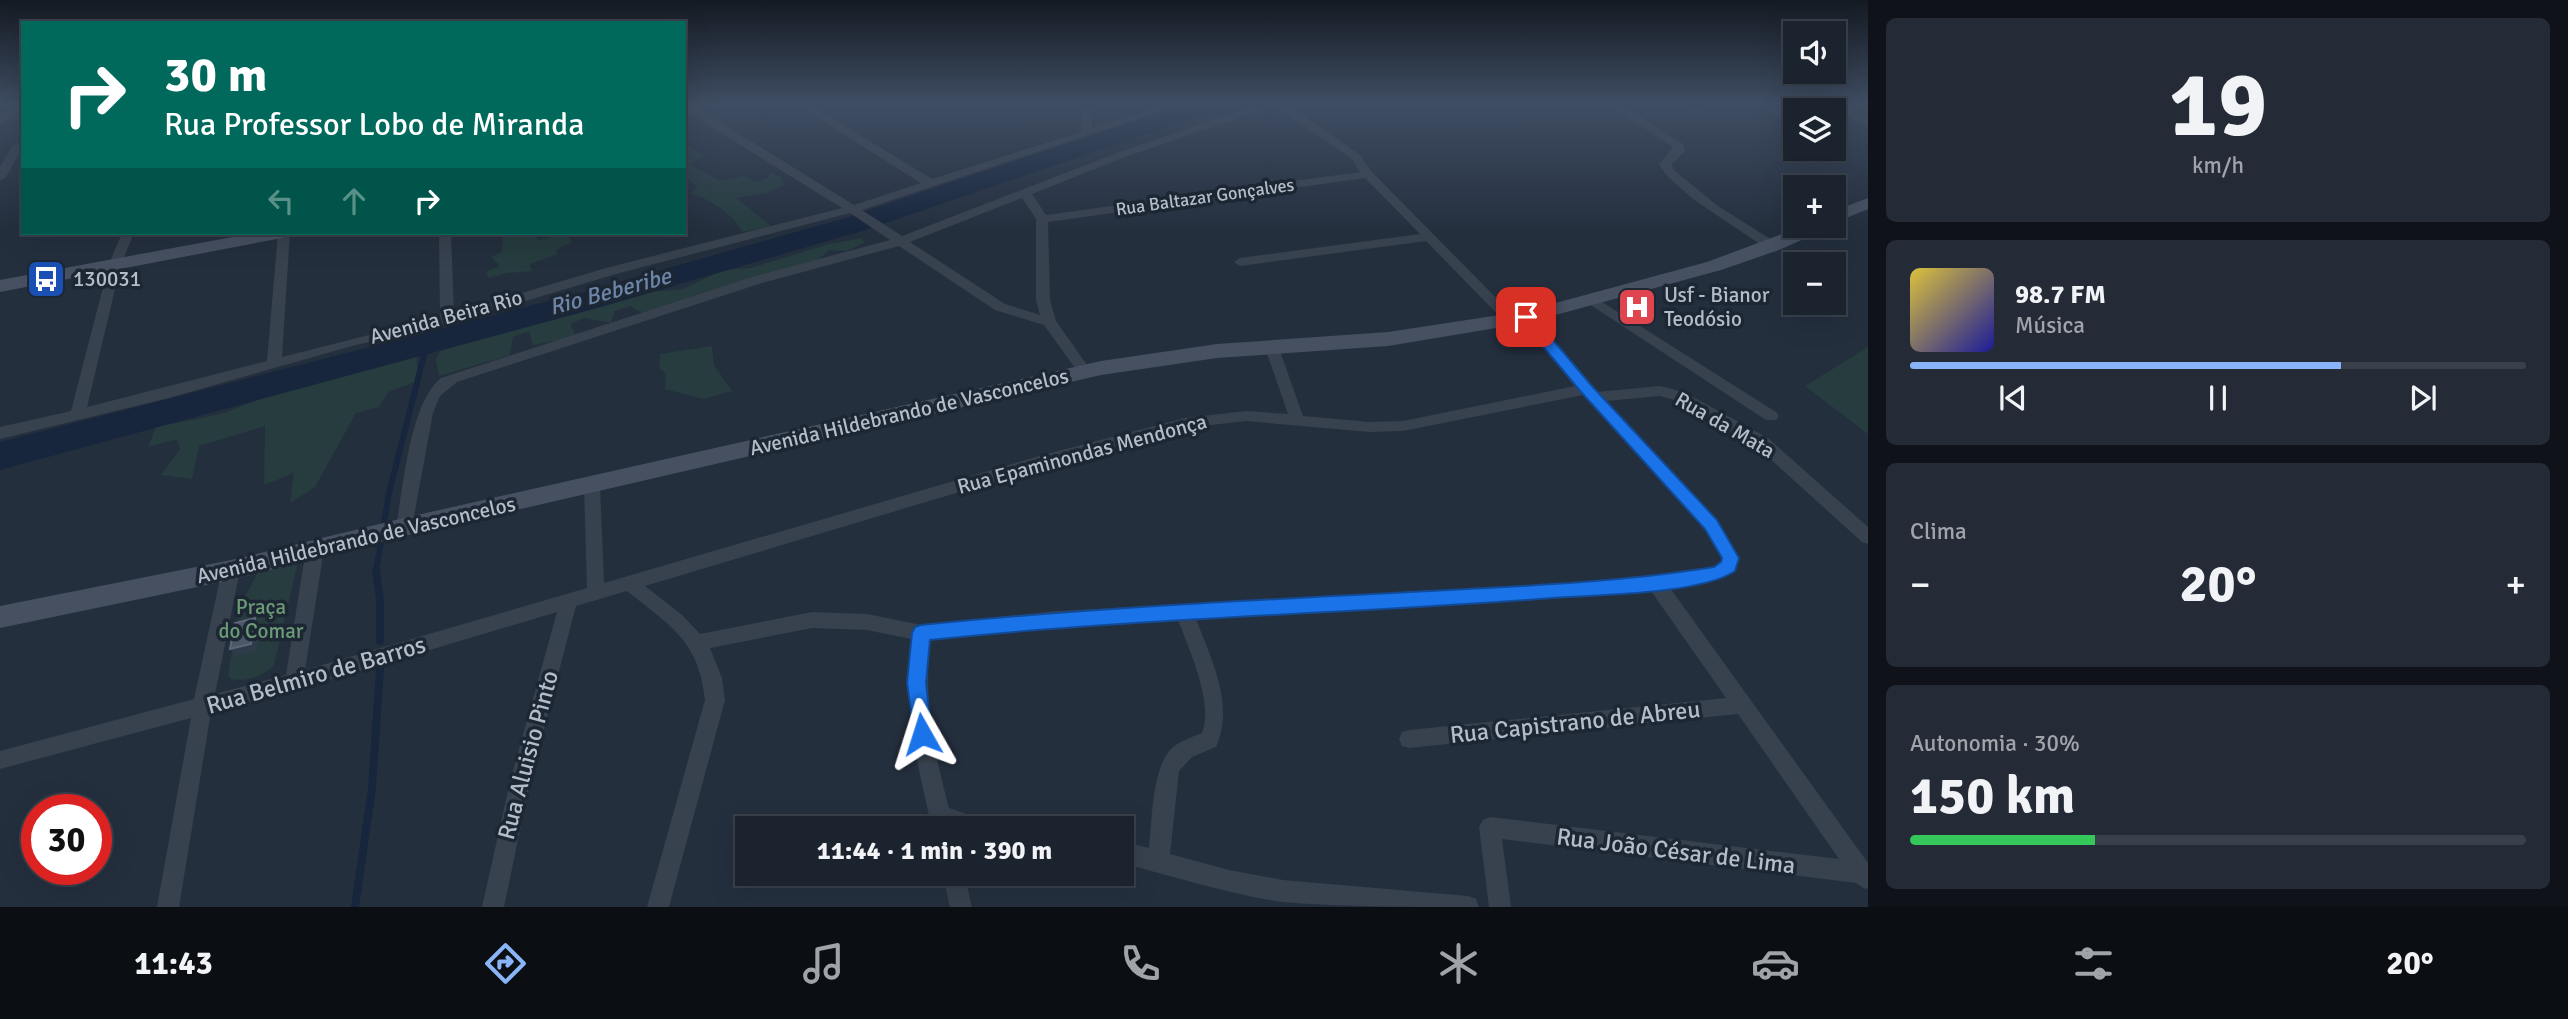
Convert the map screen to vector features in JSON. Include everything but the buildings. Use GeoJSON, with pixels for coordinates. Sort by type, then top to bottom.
{"type":"FeatureCollection","features":[{"type":"Feature","properties":{"kind":"street"},"geometry":{"type":"LineString","coordinates":[[746,145],[856,212],[1000,307],[1049,322]]}},
{"type":"Feature","properties":{"kind":"street"},"geometry":{"type":"LineString","coordinates":[[868,145],[931,184]]}},
{"type":"Feature","properties":{"kind":"street","name":"Avenida Beira Rio"},"geometry":{"type":"LineString","coordinates":[[0,433],[179,390],[274,363],[447,320],[611,271],[856,212],[1049,145]]}},
{"type":"Feature","properties":{"kind":"street"},"geometry":{"type":"LineString","coordinates":[[391,530],[431,395],[439,386],[467,372],[895,238],[1150,145]]}},
{"type":"Feature","properties":{"kind":"street"},"geometry":{"type":"LineString","coordinates":[[698,642],[829,618],[921,633],[1057,619],[1656,583],[1718,573],[1729,566],[1731,558],[1711,525],[1590,393],[1518,318],[1429,237],[1368,174],[1356,157],[1338,145]]}},
{"type":"Feature","properties":{"kind":"street"},"geometry":{"type":"LineString","coordinates":[[1678,145],[1679,151],[1665,165],[1671,174],[1717,210],[1772,246]]}},
{"type":"Feature","properties":{"kind":"street"},"geometry":{"type":"LineString","coordinates":[[0,147],[20,146]]}},
{"type":"Feature","properties":{"kind":"street"},"geometry":{"type":"LineString","coordinates":[[0,177],[20,146]]}},
{"type":"Feature","properties":{"kind":"street","name":"Rua Baltazar Gonçalves"},"geometry":{"type":"LineString","coordinates":[[1042,219],[1368,174]]}},
{"type":"Feature","properties":{"kind":"street"},"geometry":{"type":"LineString","coordinates":[[1024,192],[1042,219],[1043,300],[1049,322],[1085,372]]}},
{"type":"Feature","properties":{"kind":"street"},"geometry":{"type":"LineString","coordinates":[[1846,213],[1868,204]]}},
{"type":"Feature","properties":{"kind":"street"},"geometry":{"type":"LineString","coordinates":[[79,414],[114,264],[127,235]]}},
{"type":"Feature","properties":{"kind":"street"},"geometry":{"type":"LineString","coordinates":[[0,286],[272,235]]}},
{"type":"Feature","properties":{"kind":"street"},"geometry":{"type":"LineString","coordinates":[[274,363],[283,235]]}},
{"type":"Feature","properties":{"kind":"street"},"geometry":{"type":"LineString","coordinates":[[445,235],[447,320]]}},
{"type":"Feature","properties":{"kind":"street"},"geometry":{"type":"LineString","coordinates":[[1240,262],[1429,237]]}},
{"type":"Feature","properties":{"kind":"street","name":"Avenida Hildebrando de Vasconcelos"},"geometry":{"type":"LineString","coordinates":[[0,617],[230,570],[391,530],[1085,372],[1162,357],[1388,339],[1518,318],[1714,266],[1790,238]]}},
{"type":"Feature","properties":{"kind":"street"},"geometry":{"type":"LineString","coordinates":[[1591,299],[1772,416]]}},
{"type":"Feature","properties":{"kind":"street"},"geometry":{"type":"LineString","coordinates":[[1272,348],[1297,419]]}},
{"type":"Feature","properties":{"kind":"street","name":"Rua da Mata"},"geometry":{"type":"LineString","coordinates":[[1590,393],[1660,391],[1679,396],[1762,442],[1868,537]]}},
{"type":"Feature","properties":{"kind":"street","name":"Rua Epaminondas Mendonça"},"geometry":{"type":"LineString","coordinates":[[630,584],[1043,461],[1185,423],[1246,416],[1370,427],[1402,426],[1590,393]]}},
{"type":"Feature","properties":{"kind":"street"},"geometry":{"type":"LineString","coordinates":[[592,486],[596,595]]}},
{"type":"Feature","properties":{"kind":"street"},"geometry":{"type":"LineString","coordinates":[[295,681],[315,549]]}},
{"type":"Feature","properties":{"kind":"street"},"geometry":{"type":"LineString","coordinates":[[167,907],[202,708],[230,570]]}},
{"type":"Feature","properties":{"kind":"street"},"geometry":{"type":"LineString","coordinates":[[1656,583],[1866,877]]}},
{"type":"Feature","properties":{"kind":"street"},"geometry":{"type":"LineString","coordinates":[[630,584],[698,642],[710,661],[715,677],[716,700],[658,907]]}},
{"type":"Feature","properties":{"kind":"street","name":"Rua Belmiro de Barros"},"geometry":{"type":"LineString","coordinates":[[0,760],[202,708],[630,584]]}},
{"type":"Feature","properties":{"kind":"street","name":"Rua Aluisio Pinto"},"geometry":{"type":"LineString","coordinates":[[493,907],[517,793],[568,604]]}},
{"type":"Feature","properties":{"kind":"street"},"geometry":{"type":"LineString","coordinates":[[1158,861],[1169,770],[1175,756],[1183,750],[1209,740],[1216,725],[1215,705],[1184,612]]}},
{"type":"Feature","properties":{"kind":"street"},"geometry":{"type":"LineString","coordinates":[[921,633],[917,683],[920,719],[940,816]]}},
{"type":"Feature","properties":{"kind":"street","name":"Rua Capistrano de Abreu"},"geometry":{"type":"LineString","coordinates":[[1409,739],[1741,705]]}},
{"type":"Feature","properties":{"kind":"street","name":"Rua João César de Lima"},"geometry":{"type":"LineString","coordinates":[[1500,907],[1490,827],[1866,877]]}},
{"type":"Feature","properties":{"kind":"street"},"geometry":{"type":"LineString","coordinates":[[1134,855],[1229,881],[1283,891],[1468,907]]}},
{"type":"Feature","properties":{"kind":"street"},"geometry":{"type":"LineString","coordinates":[[956,886],[961,907]]}},
{"type":"Feature","properties":{"kind":"green space"},"geometry":{"type":"Polygon","coordinates":[[[686,145],[705,156],[689,164],[720,181],[745,176],[753,180],[751,183],[766,179],[772,173],[782,178],[784,185],[767,193],[736,198],[771,226],[742,232],[721,208],[691,194],[697,187],[686,177],[686,145]]]}},
{"type":"Feature","properties":{"kind":"green space"},"geometry":{"type":"Polygon","coordinates":[[[503,235],[537,235],[538,240],[569,235],[572,242],[556,250],[558,254],[530,264],[532,271],[489,278],[486,272],[500,266],[491,257],[502,252],[503,235]]]}},
{"type":"Feature","properties":{"kind":"green space"},"geometry":{"type":"Polygon","coordinates":[[[862,238],[864,243],[847,251],[829,250],[818,260],[642,313],[630,306],[615,311],[611,323],[584,318],[570,324],[577,337],[533,345],[529,331],[513,337],[510,355],[439,376],[436,360],[444,343],[641,293],[683,289],[723,270],[751,268],[829,244],[862,238]]]}},
{"type":"Feature","properties":{"kind":"green space"},"geometry":{"type":"Polygon","coordinates":[[[712,346],[714,365],[732,391],[703,399],[665,389],[666,374],[659,368],[660,354],[712,346]]]}},
{"type":"Feature","properties":{"kind":"green space"},"geometry":{"type":"Polygon","coordinates":[[[1868,347],[1868,434],[1805,386],[1868,347]]]}},
{"type":"Feature","properties":{"kind":"green space"},"geometry":{"type":"Polygon","coordinates":[[[416,350],[418,381],[388,392],[379,407],[356,413],[315,487],[290,503],[294,473],[264,485],[265,426],[199,446],[192,479],[161,475],[180,449],[177,439],[148,447],[156,427],[221,414],[294,386],[416,350]]]}},
{"type":"Feature","properties":{"kind":"green space","name":"Praça do Comar"},"geometry":{"type":"Polygon","coordinates":[[[298,562],[274,665],[254,677],[231,679],[228,675],[240,606],[257,574],[260,570],[298,562]]]}},
{"type":"Feature","properties":{"kind":"waterway","name":"Rio Beberibe"},"geometry":{"type":"LineString","coordinates":[[0,456],[590,300],[852,225],[1088,145]]}},
{"type":"Feature","properties":{"kind":"waterway"},"geometry":{"type":"LineString","coordinates":[[376,571],[389,493],[427,343]]}},
{"type":"Feature","properties":{"kind":"waterway"},"geometry":{"type":"LineString","coordinates":[[376,571],[380,600],[380,641]]}},
{"type":"Feature","properties":{"kind":"waterway"},"geometry":{"type":"LineString","coordinates":[[355,907],[372,788],[380,669]]}},
{"type":"Feature","properties":{"kind":"place","name":"130031"},"geometry":{"type":"Point","coordinates":[46,279]}},
{"type":"Feature","properties":{"kind":"place","name":"Usf - Bianor Teodósio"},"geometry":{"type":"Point","coordinates":[1637,307]}},
{"type":"Feature","properties":{"kind":"route"},"geometry":{"type":"LineString","coordinates":[[922,734],[917,683],[921,633],[1057,619],[1530,593],[1656,583],[1718,573],[1729,566],[1731,558],[1711,525],[1586,389],[1526,317]]}}]}
